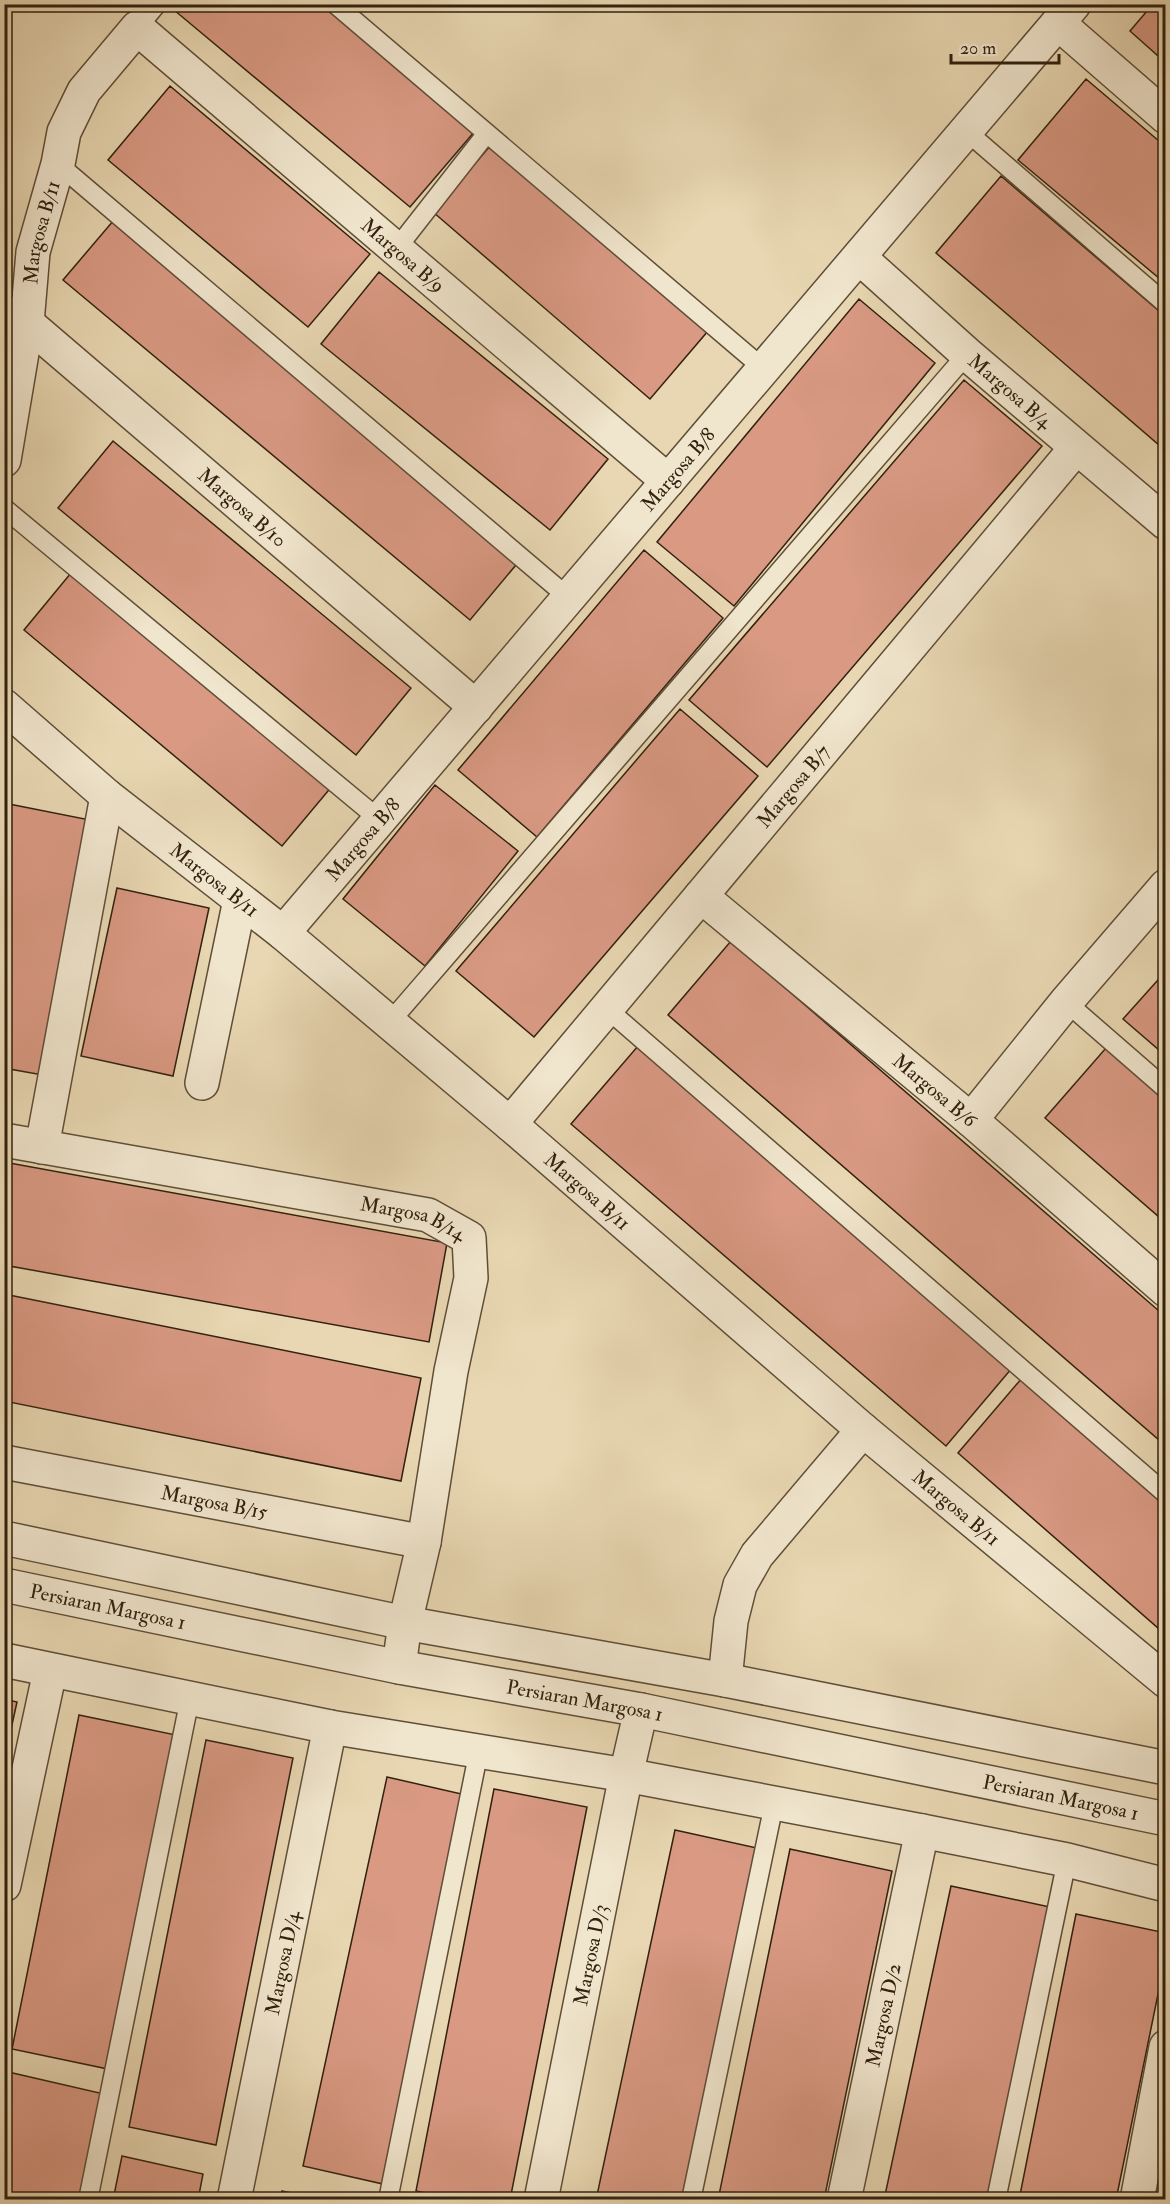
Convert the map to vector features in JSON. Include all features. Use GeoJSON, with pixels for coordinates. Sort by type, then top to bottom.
{"type":"FeatureCollection","features":[{"type":"Feature","properties":{"kind":"street"},"geometry":{"type":"LineString","coordinates":[[1066,14],[1166,117]]}},
{"type":"Feature","properties":{"kind":"street","name":"Margosa B/8"},"geometry":{"type":"LineString","coordinates":[[283,933],[1066,14]]}},
{"type":"Feature","properties":{"kind":"street","name":"Margosa B/11"},"geometry":{"type":"LineString","coordinates":[[4,460],[16,318],[58,164],[64,132],[84,91],[147,16]]}},
{"type":"Feature","properties":{"kind":"street","name":"Margosa B/9"},"geometry":{"type":"LineString","coordinates":[[147,16],[397,248],[668,481]]}},
{"type":"Feature","properties":{"kind":"street","name":"Margosa B/4"},"geometry":{"type":"LineString","coordinates":[[859,257],[966,354],[1166,523]]}},
{"type":"Feature","properties":{"kind":"street","name":"Margosa B/10"},"geometry":{"type":"LineString","coordinates":[[16,318],[476,707]]}},
{"type":"Feature","properties":{"kind":"street","name":"Margosa B/7"},"geometry":{"type":"LineString","coordinates":[[510,1124],[1076,448]]}},
{"type":"Feature","properties":{"kind":"street","name":"Margosa B/11"},"geometry":{"type":"LineString","coordinates":[[4,706],[107,796],[283,933],[510,1124],[863,1430],[1166,1681]]}},
{"type":"Feature","properties":{"kind":"street"},"geometry":{"type":"LineString","coordinates":[[42,1146],[107,796]]}},
{"type":"Feature","properties":{"kind":"street"},"geometry":{"type":"LineString","coordinates":[[971,1120],[1066,1002],[1163,895]]}},
{"type":"Feature","properties":{"kind":"street","name":"Margosa B/6"},"geometry":{"type":"LineString","coordinates":[[701,896],[971,1120],[1166,1290]]}},
{"type":"Feature","properties":{"kind":"street"},"geometry":{"type":"LineString","coordinates":[[202,1083],[240,900]]}},
{"type":"Feature","properties":{"kind":"street","name":"Margosa B/14"},"geometry":{"type":"LineString","coordinates":[[4,1140],[428,1215],[469,1238],[471,1278],[451,1371],[424,1542],[405,1623],[399,1667]]}},
{"type":"Feature","properties":{"kind":"street"},"geometry":{"type":"LineString","coordinates":[[725,1680],[731,1621],[740,1585],[757,1555],[863,1430]]}},
{"type":"Feature","properties":{"kind":"street","name":"Margosa B/15"},"geometry":{"type":"LineString","coordinates":[[4,1462],[424,1542]]}},
{"type":"Feature","properties":{"kind":"street"},"geometry":{"type":"LineString","coordinates":[[4,1538],[405,1623],[725,1680],[1166,1768]]}},
{"type":"Feature","properties":{"kind":"street","name":"Persiaran Margosa 1"},"geometry":{"type":"LineString","coordinates":[[4,1584],[399,1667],[641,1710],[1166,1819]]}},
{"type":"Feature","properties":{"kind":"street"},"geometry":{"type":"LineString","coordinates":[[4,1660],[330,1726],[626,1775],[922,1831],[1067,1860],[1166,1885]]}},
{"type":"Feature","properties":{"kind":"street"},"geometry":{"type":"LineString","coordinates":[[4,1885],[50,1671]]}},
{"type":"Feature","properties":{"kind":"street","name":"Margosa D/3"},"geometry":{"type":"LineString","coordinates":[[542,2199],[626,1775],[641,1710]]}},
{"type":"Feature","properties":{"kind":"street","name":"Margosa D/4"},"geometry":{"type":"LineString","coordinates":[[234,2199],[330,1726]]}},
{"type":"Feature","properties":{"kind":"street","name":"Margosa D/2"},"geometry":{"type":"LineString","coordinates":[[844,2199],[922,1831]]}},
{"type":"Feature","properties":{"kind":"street"},"geometry":{"type":"LineString","coordinates":[[1137,2199],[1166,2047]]}},
{"type":"Feature","properties":{"kind":"lane"},"geometry":{"type":"LineString","coordinates":[[335,4],[764,369]]}},
{"type":"Feature","properties":{"kind":"lane"},"geometry":{"type":"LineString","coordinates":[[965,130],[1166,304]]}},
{"type":"Feature","properties":{"kind":"lane"},"geometry":{"type":"LineString","coordinates":[[397,248],[487,133]]}},
{"type":"Feature","properties":{"kind":"lane"},"geometry":{"type":"LineString","coordinates":[[58,164],[568,598]]}},
{"type":"Feature","properties":{"kind":"lane"},"geometry":{"type":"LineString","coordinates":[[389,1023],[966,354]]}},
{"type":"Feature","properties":{"kind":"lane"},"geometry":{"type":"LineString","coordinates":[[4,508],[380,820]]}},
{"type":"Feature","properties":{"kind":"lane"},"geometry":{"type":"LineString","coordinates":[[1066,1002],[1166,1089]]}},
{"type":"Feature","properties":{"kind":"lane"},"geometry":{"type":"LineString","coordinates":[[606,1008],[1166,1494]]}},
{"type":"Feature","properties":{"kind":"lane"},"geometry":{"type":"LineString","coordinates":[[88,2199],[190,1698]]}},
{"type":"Feature","properties":{"kind":"lane"},"geometry":{"type":"LineString","coordinates":[[387,2199],[479,1750]]}},
{"type":"Feature","properties":{"kind":"lane"},"geometry":{"type":"LineString","coordinates":[[691,2199],[774,1804]]}},
{"type":"Feature","properties":{"kind":"lane"},"geometry":{"type":"LineString","coordinates":[[996,2199],[1067,1860]]}},
{"type":"Feature","properties":{"kind":"building"},"geometry":{"type":"Polygon","coordinates":[[[179,4],[323,4],[475,131],[410,207],[174,10],[179,4]]]}},
{"type":"Feature","properties":{"kind":"building"},"geometry":{"type":"Polygon","coordinates":[[[1153,4],[1166,4],[1166,63],[1130,31],[1153,4]]]}},
{"type":"Feature","properties":{"kind":"building"},"geometry":{"type":"Polygon","coordinates":[[[1086,79],[1166,147],[1166,284],[1018,160],[1086,79]]]}},
{"type":"Feature","properties":{"kind":"building"},"geometry":{"type":"Polygon","coordinates":[[[170,86],[370,254],[308,327],[108,160],[170,86]]]}},
{"type":"Feature","properties":{"kind":"building"},"geometry":{"type":"Polygon","coordinates":[[[491,145],[708,331],[650,399],[433,212],[491,145]]]}},
{"type":"Feature","properties":{"kind":"building"},"geometry":{"type":"Polygon","coordinates":[[[1001,176],[1166,317],[1166,451],[936,253],[1001,176]]]}},
{"type":"Feature","properties":{"kind":"building"},"geometry":{"type":"Polygon","coordinates":[[[119,214],[526,553],[470,620],[63,280],[119,214]]]}},
{"type":"Feature","properties":{"kind":"building"},"geometry":{"type":"Polygon","coordinates":[[[379,272],[608,459],[550,530],[321,344],[379,272]]]}},
{"type":"Feature","properties":{"kind":"building"},"geometry":{"type":"Polygon","coordinates":[[[859,299],[935,363],[734,606],[657,542],[859,299]]]}},
{"type":"Feature","properties":{"kind":"building"},"geometry":{"type":"Polygon","coordinates":[[[964,380],[1042,446],[767,767],[689,700],[964,380]]]}},
{"type":"Feature","properties":{"kind":"building"},"geometry":{"type":"Polygon","coordinates":[[[113,441],[411,688],[356,755],[58,508],[113,441]]]}},
{"type":"Feature","properties":{"kind":"building"},"geometry":{"type":"Polygon","coordinates":[[[644,550],[723,618],[537,837],[458,770],[644,550]]]}},
{"type":"Feature","properties":{"kind":"building"},"geometry":{"type":"Polygon","coordinates":[[[80,562],[338,779],[282,846],[24,630],[80,562]]]}},
{"type":"Feature","properties":{"kind":"building"},"geometry":{"type":"Polygon","coordinates":[[[680,709],[758,776],[534,1037],[456,971],[680,709]]]}},
{"type":"Feature","properties":{"kind":"building"},"geometry":{"type":"Polygon","coordinates":[[[435,785],[518,851],[425,966],[343,899],[435,785]]]}},
{"type":"Feature","properties":{"kind":"building"},"geometry":{"type":"Polygon","coordinates":[[[4,803],[95,821],[48,1076],[4,1068],[4,803]]]}},
{"type":"Feature","properties":{"kind":"building"},"geometry":{"type":"Polygon","coordinates":[[[117,888],[209,908],[173,1076],[81,1056],[117,888]]]}},
{"type":"Feature","properties":{"kind":"building"},"geometry":{"type":"Polygon","coordinates":[[[731,941],[1166,1317],[1166,1446],[668,1015],[731,941]]]}},
{"type":"Feature","properties":{"kind":"building"},"geometry":{"type":"Polygon","coordinates":[[[1166,971],[1166,1056],[1123,1019],[1166,971]]]}},
{"type":"Feature","properties":{"kind":"building"},"geometry":{"type":"Polygon","coordinates":[[[638,1046],[1012,1368],[946,1446],[571,1124],[638,1046]]]}},
{"type":"Feature","properties":{"kind":"building"},"geometry":{"type":"Polygon","coordinates":[[[1106,1048],[1166,1099],[1166,1223],[1045,1118],[1106,1048]]]}},
{"type":"Feature","properties":{"kind":"building"},"geometry":{"type":"Polygon","coordinates":[[[4,1162],[447,1243],[429,1342],[4,1265],[4,1162]]]}},
{"type":"Feature","properties":{"kind":"building"},"geometry":{"type":"Polygon","coordinates":[[[4,1294],[421,1378],[401,1481],[4,1401],[4,1294]]]}},
{"type":"Feature","properties":{"kind":"building"},"geometry":{"type":"Polygon","coordinates":[[[1022,1378],[1166,1504],[1166,1635],[958,1453],[1022,1378]]]}},
{"type":"Feature","properties":{"kind":"building"},"geometry":{"type":"Polygon","coordinates":[[[4,1699],[17,1702],[4,1761],[4,1699]]]}},
{"type":"Feature","properties":{"kind":"building"},"geometry":{"type":"Polygon","coordinates":[[[79,1715],[176,1735],[108,2069],[12,2049],[79,1715]]]}},
{"type":"Feature","properties":{"kind":"building"},"geometry":{"type":"Polygon","coordinates":[[[206,1740],[293,1758],[216,2145],[129,2127],[206,1740]]]}},
{"type":"Feature","properties":{"kind":"building"},"geometry":{"type":"Polygon","coordinates":[[[387,1777],[466,1795],[383,2184],[303,2166],[387,1777]]]}},
{"type":"Feature","properties":{"kind":"building"},"geometry":{"type":"Polygon","coordinates":[[[494,1789],[587,1807],[510,2200],[458,2200],[416,2191],[494,1789]]]}},
{"type":"Feature","properties":{"kind":"building"},"geometry":{"type":"Polygon","coordinates":[[[675,1830],[757,1848],[683,2200],[596,2200],[675,1830]]]}},
{"type":"Feature","properties":{"kind":"building"},"geometry":{"type":"Polygon","coordinates":[[[790,1849],[892,1871],[824,2200],[718,2200],[790,1849]]]}},
{"type":"Feature","properties":{"kind":"building"},"geometry":{"type":"Polygon","coordinates":[[[951,1886],[1050,1907],[987,2200],[884,2200],[951,1886]]]}},
{"type":"Feature","properties":{"kind":"building"},"geometry":{"type":"Polygon","coordinates":[[[1076,1914],[1166,1933],[1166,1955],[1116,2200],[1019,2200],[1076,1914]]]}},
{"type":"Feature","properties":{"kind":"building"},"geometry":{"type":"Polygon","coordinates":[[[4,2071],[104,2094],[81,2200],[4,2200],[4,2071]]]}},
{"type":"Feature","properties":{"kind":"building"},"geometry":{"type":"Polygon","coordinates":[[[122,2156],[203,2174],[198,2200],[113,2200],[122,2156]]]}},
{"type":"Feature","properties":{"kind":"building"},"geometry":{"type":"Polygon","coordinates":[[[282,2191],[323,2200],[280,2200],[282,2191]]]}}]}
